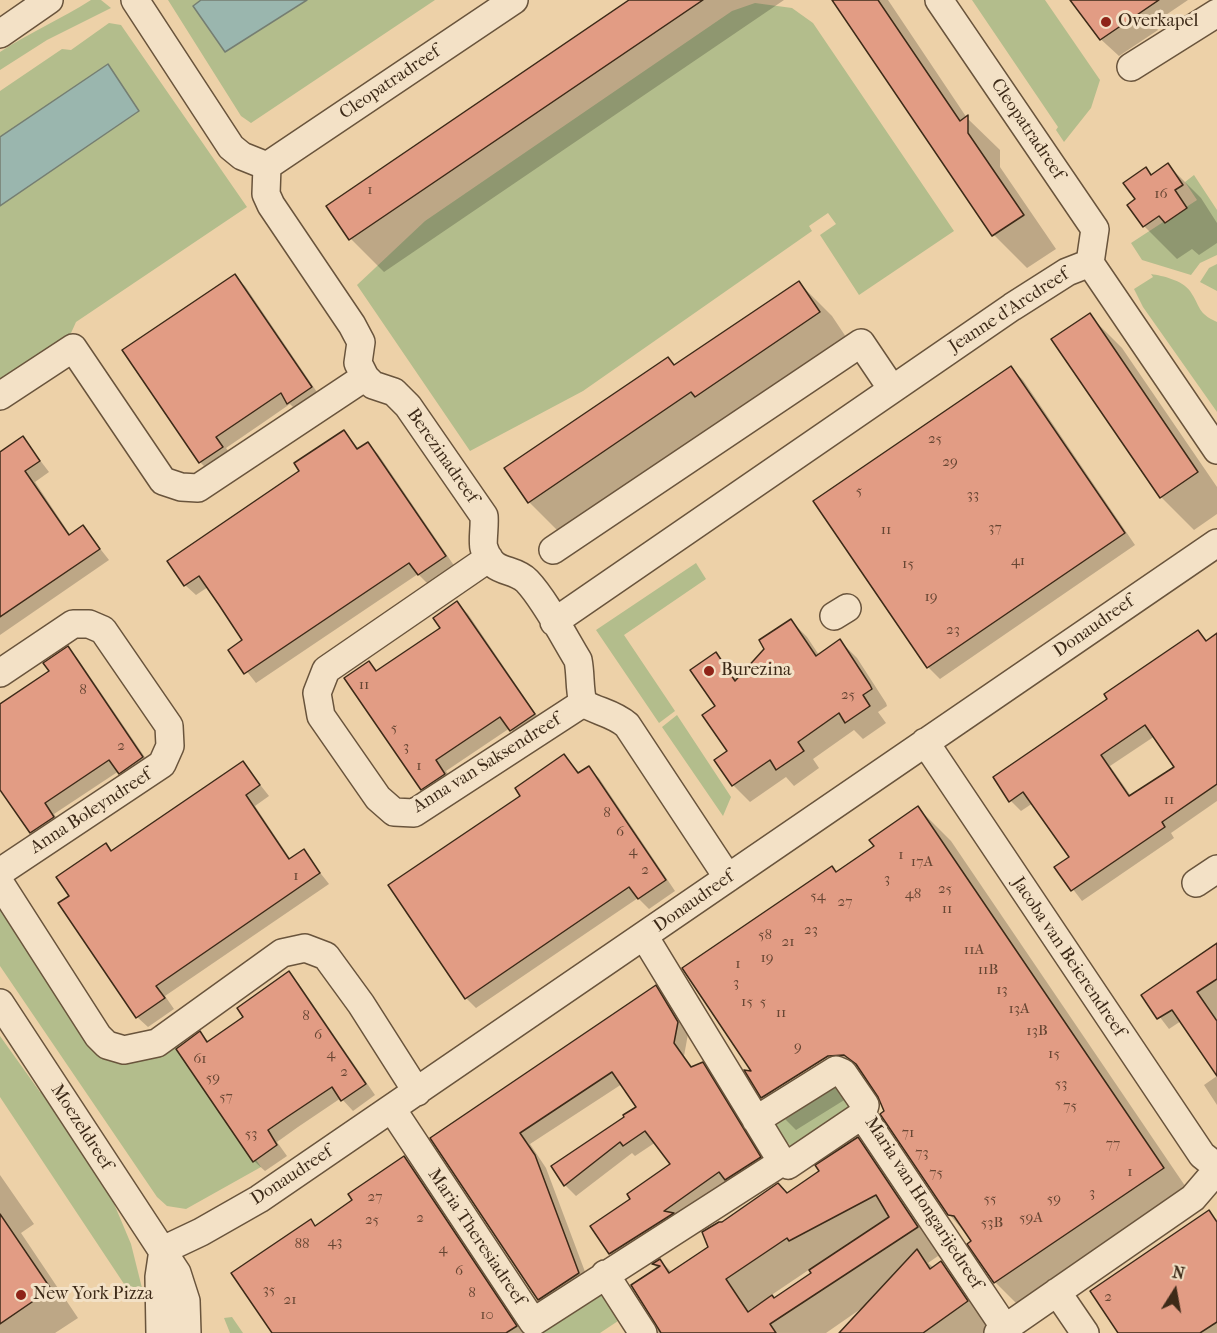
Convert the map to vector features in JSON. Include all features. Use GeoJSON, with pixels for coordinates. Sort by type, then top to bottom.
{"type":"FeatureCollection","features":[{"type":"Feature","properties":{"kind":"street"},"geometry":{"type":"LineString","coordinates":[[0,34],[49,0]]}},
{"type":"Feature","properties":{"kind":"street"},"geometry":{"type":"LineString","coordinates":[[0,396],[73,348],[163,481],[181,487],[198,488],[365,376],[358,363],[361,342],[352,325],[271,205],[266,194],[267,166],[255,163],[231,147],[135,0]]}},
{"type":"Feature","properties":{"kind":"street","name":"Cleopatradreef"},"geometry":{"type":"LineString","coordinates":[[267,166],[514,0]]}},
{"type":"Feature","properties":{"kind":"street","name":"Cleopatradreef"},"geometry":{"type":"LineString","coordinates":[[939,0],[1095,229],[1090,263]]}},
{"type":"Feature","properties":{"kind":"street"},"geometry":{"type":"LineString","coordinates":[[1131,67],[1217,13]]}},
{"type":"Feature","properties":{"kind":"street","name":"Jeanne d'Arcdreef"},"geometry":{"type":"LineString","coordinates":[[554,622],[1066,272],[1090,263],[1217,450]]}},
{"type":"Feature","properties":{"kind":"street"},"geometry":{"type":"LineString","coordinates":[[553,550],[861,343],[892,389]]}},
{"type":"Feature","properties":{"kind":"street","name":"Berezinadreef"},"geometry":{"type":"LineString","coordinates":[[365,376],[373,385],[394,392],[408,406],[484,516],[486,531],[483,546],[489,558]]}},
{"type":"Feature","properties":{"kind":"street","name":"Donaudreef"},"geometry":{"type":"LineString","coordinates":[[163,1250],[201,1233],[259,1199],[1217,543]]}},
{"type":"Feature","properties":{"kind":"street"},"geometry":{"type":"LineString","coordinates":[[489,558],[498,569],[526,580],[578,660],[580,671],[578,686],[583,703],[595,710],[616,715],[627,724],[728,878]]}},
{"type":"Feature","properties":{"kind":"street","name":"Anna van Saksendreef"},"geometry":{"type":"LineString","coordinates":[[489,558],[326,670],[317,693],[321,716],[378,798],[394,812],[414,813],[583,703]]}},
{"type":"Feature","properties":{"kind":"street","name":"Anna Boleyndreef"},"geometry":{"type":"LineString","coordinates":[[0,673],[73,624],[88,624],[103,630],[169,726],[170,746],[162,764],[0,872]]}},
{"type":"Feature","properties":{"kind":"street","name":"Jacoba van Beierendreef"},"geometry":{"type":"LineString","coordinates":[[925,742],[1202,1155],[1217,1168]]}},
{"type":"Feature","properties":{"kind":"street"},"geometry":{"type":"LineString","coordinates":[[0,883],[98,1036],[107,1045],[124,1050],[157,1043],[282,953],[305,948],[326,956],[361,1004],[417,1092]]}},
{"type":"Feature","properties":{"kind":"street"},"geometry":{"type":"LineString","coordinates":[[644,936],[782,1162]]}},
{"type":"Feature","properties":{"kind":"street","name":"Moezeldreef"},"geometry":{"type":"LineString","coordinates":[[0,1003],[177,1273],[186,1301],[187,1333]]}},
{"type":"Feature","properties":{"kind":"street","name":"Maria van Hongarijedreef"},"geometry":{"type":"LineString","coordinates":[[756,1120],[837,1070],[843,1073],[865,1105],[862,1115],[1002,1331]]}},
{"type":"Feature","properties":{"kind":"street","name":"Maria Theresiadreef"},"geometry":{"type":"LineString","coordinates":[[392,1109],[533,1322],[604,1274],[782,1162],[788,1165],[862,1115]]}},
{"type":"Feature","properties":{"kind":"street"},"geometry":{"type":"LineString","coordinates":[[1002,1331],[1193,1198],[1217,1168]]}},
{"type":"Feature","properties":{"kind":"street"},"geometry":{"type":"LineString","coordinates":[[160,1333],[159,1277],[163,1250]]}},
{"type":"Feature","properties":{"kind":"street"},"geometry":{"type":"LineString","coordinates":[[604,1274],[643,1333]]}},
{"type":"Feature","properties":{"kind":"street"},"geometry":{"type":"LineString","coordinates":[[1057,1292],[1085,1333]]}},
{"type":"Feature","properties":{"kind":"green space"},"geometry":{"type":"Polygon","coordinates":[[[91,0],[101,0],[111,8],[47,40],[0,70],[0,52],[91,0]]]}},
{"type":"Feature","properties":{"kind":"green space"},"geometry":{"type":"Polygon","coordinates":[[[168,0],[201,0],[193,6],[225,52],[307,0],[435,0],[251,123],[241,116],[168,0]]]}},
{"type":"Feature","properties":{"kind":"green space"},"geometry":{"type":"Polygon","coordinates":[[[972,0],[1045,0],[1100,80],[1091,108],[1064,142],[1056,130],[1058,127],[972,0]]]}},
{"type":"Feature","properties":{"kind":"green space"},"geometry":{"type":"Polygon","coordinates":[[[755,3],[792,8],[813,23],[954,231],[859,295],[820,235],[836,224],[828,213],[809,226],[812,231],[583,391],[470,451],[357,285],[425,221],[732,11],[755,3]]]}},
{"type":"Feature","properties":{"kind":"green space"},"geometry":{"type":"Polygon","coordinates":[[[109,23],[121,25],[247,207],[76,322],[67,342],[0,382],[0,206],[139,111],[108,64],[0,137],[0,91],[62,49],[71,50],[109,23]]]}},
{"type":"Feature","properties":{"kind":"green space"},"geometry":{"type":"Polygon","coordinates":[[[1194,175],[1217,210],[1217,255],[1200,263],[1191,275],[1142,260],[1131,243],[1197,200],[1185,182],[1194,175]]]}},
{"type":"Feature","properties":{"kind":"green space"},"geometry":{"type":"Polygon","coordinates":[[[1217,264],[1217,291],[1200,282],[1209,268],[1217,264]]]}},
{"type":"Feature","properties":{"kind":"green space"},"geometry":{"type":"Polygon","coordinates":[[[1151,274],[1167,277],[1187,287],[1203,312],[1217,322],[1217,412],[1143,307],[1134,289],[1153,277],[1151,274]]]}},
{"type":"Feature","properties":{"kind":"green space"},"geometry":{"type":"Polygon","coordinates":[[[696,563],[706,579],[624,635],[675,711],[659,723],[596,630],[696,563]]]}},
{"type":"Feature","properties":{"kind":"green space"},"geometry":{"type":"Polygon","coordinates":[[[677,715],[731,797],[723,816],[662,727],[677,715]]]}},
{"type":"Feature","properties":{"kind":"green space"},"geometry":{"type":"Polygon","coordinates":[[[0,901],[91,1035],[103,1059],[125,1062],[142,1060],[175,1041],[261,1167],[186,1209],[167,1206],[157,1197],[0,966],[0,901]]]}},
{"type":"Feature","properties":{"kind":"green space"},"geometry":{"type":"Polygon","coordinates":[[[0,1036],[40,1092],[45,1089],[107,1187],[131,1244],[145,1300],[132,1296],[0,1097],[0,1036]]]}},
{"type":"Feature","properties":{"kind":"green space"},"geometry":{"type":"Polygon","coordinates":[[[837,1079],[858,1110],[795,1153],[788,1143],[784,1145],[770,1124],[837,1079]]]}},
{"type":"Feature","properties":{"kind":"green space"},"geometry":{"type":"Polygon","coordinates":[[[603,1286],[624,1317],[600,1333],[538,1333],[603,1286]]]}},
{"type":"Feature","properties":{"kind":"green space"},"geometry":{"type":"Polygon","coordinates":[[[232,1317],[243,1333],[230,1333],[224,1318],[232,1317]]]}},
{"type":"Feature","properties":{"kind":"water"},"geometry":{"type":"Polygon","coordinates":[[[201,0],[307,0],[225,52],[193,6],[201,0]]]}},
{"type":"Feature","properties":{"kind":"water"},"geometry":{"type":"Polygon","coordinates":[[[108,64],[139,111],[0,206],[0,137],[108,64]]]}},
{"type":"Feature","properties":{"kind":"building"},"geometry":{"type":"Polygon","coordinates":[[[629,0],[703,0],[349,240],[326,206],[629,0]]]}},
{"type":"Feature","properties":{"kind":"building"},"geometry":{"type":"Polygon","coordinates":[[[832,0],[878,0],[960,121],[968,115],[968,133],[1024,215],[992,236],[832,0]]]}},
{"type":"Feature","properties":{"kind":"building","name":"Overkapel"},"geometry":{"type":"Polygon","coordinates":[[[1070,0],[1159,0],[1100,40],[1070,0]]]}},
{"type":"Feature","properties":{"kind":"building"},"geometry":{"type":"Polygon","coordinates":[[[1168,163],[1183,185],[1175,190],[1187,208],[1165,223],[1159,216],[1143,227],[1127,205],[1135,199],[1123,183],[1146,167],[1151,175],[1168,163]]]}},
{"type":"Feature","properties":{"kind":"building"},"geometry":{"type":"Polygon","coordinates":[[[235,274],[312,387],[287,404],[281,393],[216,437],[223,447],[199,463],[122,350],[235,274]]]}},
{"type":"Feature","properties":{"kind":"building"},"geometry":{"type":"Polygon","coordinates":[[[799,281],[820,312],[695,397],[691,392],[528,503],[504,468],[668,357],[674,365],[799,281]]]}},
{"type":"Feature","properties":{"kind":"building"},"geometry":{"type":"Polygon","coordinates":[[[1090,313],[1198,472],[1160,498],[1051,339],[1090,313]]]}},
{"type":"Feature","properties":{"kind":"building"},"geometry":{"type":"Polygon","coordinates":[[[1011,366],[1125,533],[927,668],[813,501],[1011,366]]]}},
{"type":"Feature","properties":{"kind":"building"},"geometry":{"type":"Polygon","coordinates":[[[344,430],[357,449],[368,442],[446,556],[418,575],[409,563],[244,674],[228,650],[242,640],[219,605],[199,576],[184,586],[167,561],[299,471],[294,463],[344,430]]]}},
{"type":"Feature","properties":{"kind":"building"},"geometry":{"type":"Polygon","coordinates":[[[23,436],[40,461],[25,471],[69,535],[83,525],[100,549],[0,617],[0,452],[23,436]]]}},
{"type":"Feature","properties":{"kind":"building"},"geometry":{"type":"Polygon","coordinates":[[[457,601],[535,714],[510,731],[500,717],[436,760],[445,774],[421,790],[344,678],[369,661],[376,671],[440,628],[433,618],[457,601]]]}},
{"type":"Feature","properties":{"kind":"building"},"geometry":{"type":"Polygon","coordinates":[[[791,619],[816,656],[840,639],[872,689],[863,695],[870,706],[845,723],[839,713],[798,742],[804,751],[776,770],[770,760],[732,786],[714,760],[727,751],[702,715],[715,706],[690,670],[716,652],[735,681],[764,649],[759,640],[791,619]]]}},
{"type":"Feature","properties":{"kind":"building"},"geometry":{"type":"Polygon","coordinates":[[[1198,630],[1206,641],[1217,633],[1217,784],[1162,822],[1165,827],[1071,891],[1054,867],[1069,857],[1023,792],[1009,802],[993,777],[1107,699],[1104,694],[1198,630]],[[1145,725],[1101,755],[1129,796],[1174,767],[1145,725]]]}},
{"type":"Feature","properties":{"kind":"building"},"geometry":{"type":"Polygon","coordinates":[[[68,646],[143,757],[119,774],[109,760],[45,803],[54,817],[30,833],[0,790],[0,704],[49,671],[43,663],[68,646]]]}},
{"type":"Feature","properties":{"kind":"building"},"geometry":{"type":"Polygon","coordinates":[[[564,754],[578,773],[589,766],[666,880],[638,899],[629,887],[465,999],[388,885],[520,796],[515,788],[564,754]]]}},
{"type":"Feature","properties":{"kind":"building"},"geometry":{"type":"Polygon","coordinates":[[[243,761],[260,785],[246,795],[289,859],[304,849],[320,873],[156,986],[165,998],[136,1018],[58,903],[69,896],[56,877],[106,843],[111,851],[243,761]]]}},
{"type":"Feature","properties":{"kind":"building"},"geometry":{"type":"Polygon","coordinates":[[[918,806],[1164,1168],[994,1283],[967,1244],[971,1241],[954,1216],[948,1215],[880,1114],[884,1111],[878,1097],[856,1064],[844,1055],[828,1056],[761,1098],[744,1070],[751,1071],[682,968],[832,866],[836,872],[874,846],[869,840],[918,806]]]}},
{"type":"Feature","properties":{"kind":"building"},"geometry":{"type":"Polygon","coordinates":[[[1217,943],[1217,979],[1197,992],[1217,1021],[1217,1076],[1172,1010],[1157,1019],[1141,995],[1217,943]]]}},
{"type":"Feature","properties":{"kind":"building"},"geometry":{"type":"Polygon","coordinates":[[[289,971],[366,1084],[341,1101],[332,1087],[268,1130],[277,1145],[253,1162],[176,1049],[200,1031],[207,1042],[243,1017],[237,1008],[289,971]]]}},
{"type":"Feature","properties":{"kind":"building"},"geometry":{"type":"Polygon","coordinates":[[[656,985],[678,1022],[674,1043],[691,1067],[703,1062],[761,1157],[725,1180],[719,1172],[664,1211],[674,1213],[609,1254],[590,1226],[630,1199],[627,1194],[670,1164],[645,1131],[623,1146],[620,1142],[564,1186],[551,1166],[636,1107],[612,1072],[520,1133],[535,1155],[579,1273],[538,1300],[430,1138],[656,985]]]}},
{"type":"Feature","properties":{"kind":"building"},"geometry":{"type":"Polygon","coordinates":[[[858,1137],[918,1227],[770,1324],[776,1333],[661,1333],[631,1285],[660,1266],[652,1264],[660,1259],[669,1273],[708,1247],[702,1232],[722,1222],[778,1183],[787,1193],[819,1171],[815,1165],[858,1137]],[[876,1195],[789,1241],[787,1238],[726,1279],[748,1312],[772,1295],[774,1298],[811,1273],[809,1270],[889,1217],[876,1195]]]}},
{"type":"Feature","properties":{"kind":"building"},"geometry":{"type":"Polygon","coordinates":[[[404,1156],[517,1326],[506,1333],[272,1333],[231,1273],[311,1219],[315,1226],[352,1200],[348,1194],[404,1156]]]}},
{"type":"Feature","properties":{"kind":"building"},"geometry":{"type":"Polygon","coordinates":[[[1209,1210],[1217,1222],[1217,1322],[1200,1333],[1118,1333],[1090,1291],[1209,1210]]]}},
{"type":"Feature","properties":{"kind":"building"},"geometry":{"type":"Polygon","coordinates":[[[0,1214],[51,1289],[0,1324],[0,1214]]]}},
{"type":"Feature","properties":{"kind":"building"},"geometry":{"type":"Polygon","coordinates":[[[917,1249],[930,1269],[941,1261],[968,1301],[923,1333],[839,1333],[917,1249]]]}},
{"type":"Feature","properties":{"kind":"place","name":"Overkapel"},"geometry":{"type":"Point","coordinates":[1106,22]}},
{"type":"Feature","properties":{"kind":"place","name":"Burezina"},"geometry":{"type":"Point","coordinates":[709,671]}},
{"type":"Feature","properties":{"kind":"place","name":"New York Pizza"},"geometry":{"type":"Point","coordinates":[21,1295]}}]}
